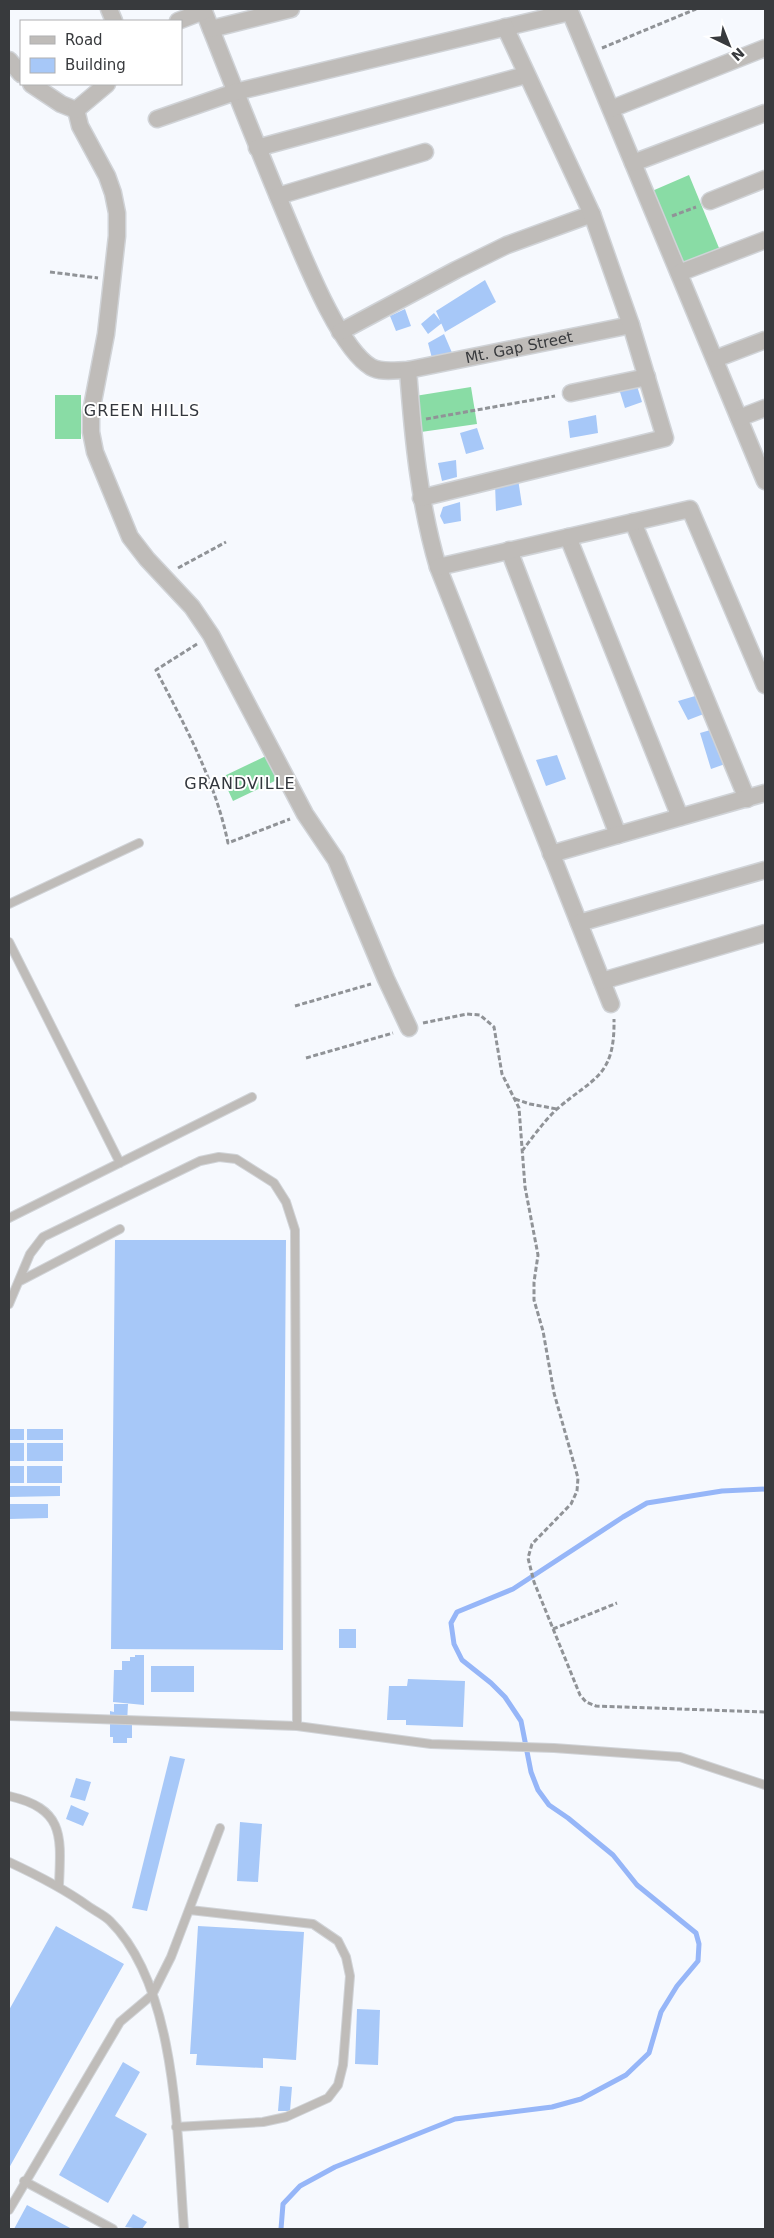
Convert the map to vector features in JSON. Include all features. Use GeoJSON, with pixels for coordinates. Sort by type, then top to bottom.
{"type":"FeatureCollection","features":[{"type":"Feature","properties":{"kind":"street"},"geometry":{"type":"LineString","coordinates":[[211,29],[291,9]]}},
{"type":"Feature","properties":{"kind":"street"},"geometry":{"type":"LineString","coordinates":[[180,20],[203,10]]}},
{"type":"Feature","properties":{"kind":"street","name":"Mt. Gap Street"},"geometry":{"type":"LineString","coordinates":[[203,10],[257,148],[312,277],[340,332],[358,356],[371,368],[387,371],[408,370],[631,325]]}},
{"type":"Feature","properties":{"kind":"street"},"geometry":{"type":"LineString","coordinates":[[157,119],[235,92],[570,11],[765,481]]}},
{"type":"Feature","properties":{"kind":"street"},"geometry":{"type":"LineString","coordinates":[[421,498],[665,438],[631,325],[592,214],[505,28]]}},
{"type":"Feature","properties":{"kind":"street"},"geometry":{"type":"LineString","coordinates":[[611,109],[765,48]]}},
{"type":"Feature","properties":{"kind":"street"},"geometry":{"type":"LineString","coordinates":[[9,60],[20,73]]}},
{"type":"Feature","properties":{"kind":"street"},"geometry":{"type":"LineString","coordinates":[[257,148],[526,75]]}},
{"type":"Feature","properties":{"kind":"street"},"geometry":{"type":"LineString","coordinates":[[32,85],[61,104],[76,110]]}},
{"type":"Feature","properties":{"kind":"street"},"geometry":{"type":"LineString","coordinates":[[76,110],[106,85]]}},
{"type":"Feature","properties":{"kind":"street"},"geometry":{"type":"LineString","coordinates":[[76,110],[80,126],[107,176],[117,213],[117,236],[106,334],[93,393],[91,432],[95,452],[130,537],[146,558],[192,607],[210,636],[305,814],[336,860],[408,1028]]}},
{"type":"Feature","properties":{"kind":"street"},"geometry":{"type":"LineString","coordinates":[[633,163],[765,113]]}},
{"type":"Feature","properties":{"kind":"street"},"geometry":{"type":"LineString","coordinates":[[278,196],[425,152]]}},
{"type":"Feature","properties":{"kind":"street"},"geometry":{"type":"LineString","coordinates":[[706,203],[765,179]]}},
{"type":"Feature","properties":{"kind":"street"},"geometry":{"type":"LineString","coordinates":[[340,332],[456,270],[507,246],[592,214]]}},
{"type":"Feature","properties":{"kind":"street"},"geometry":{"type":"LineString","coordinates":[[679,273],[765,240]]}},
{"type":"Feature","properties":{"kind":"street"},"geometry":{"type":"LineString","coordinates":[[715,359],[765,340]]}},
{"type":"Feature","properties":{"kind":"street"},"geometry":{"type":"LineString","coordinates":[[408,370],[421,498],[427,530],[438,567],[611,1004]]}},
{"type":"Feature","properties":{"kind":"street"},"geometry":{"type":"LineString","coordinates":[[571,393],[647,377]]}},
{"type":"Feature","properties":{"kind":"street"},"geometry":{"type":"LineString","coordinates":[[739,418],[765,408]]}},
{"type":"Feature","properties":{"kind":"street"},"geometry":{"type":"LineString","coordinates":[[438,567],[690,509],[764,681]]}},
{"type":"Feature","properties":{"kind":"street"},"geometry":{"type":"LineString","coordinates":[[633,522],[747,799]]}},
{"type":"Feature","properties":{"kind":"street"},"geometry":{"type":"LineString","coordinates":[[568,537],[680,817]]}},
{"type":"Feature","properties":{"kind":"street"},"geometry":{"type":"LineString","coordinates":[[509,550],[618,835]]}},
{"type":"Feature","properties":{"kind":"street"},"geometry":{"type":"LineString","coordinates":[[551,854],[765,793]]}},
{"type":"Feature","properties":{"kind":"street"},"geometry":{"type":"LineString","coordinates":[[579,923],[765,870]]}},
{"type":"Feature","properties":{"kind":"street"},"geometry":{"type":"LineString","coordinates":[[602,982],[765,933]]}},
{"type":"Feature","properties":{"kind":"lane"},"geometry":{"type":"LineString","coordinates":[[9,904],[139,843]]}},
{"type":"Feature","properties":{"kind":"lane"},"geometry":{"type":"LineString","coordinates":[[9,942],[120,1163]]}},
{"type":"Feature","properties":{"kind":"lane"},"geometry":{"type":"LineString","coordinates":[[9,1218],[252,1097]]}},
{"type":"Feature","properties":{"kind":"lane"},"geometry":{"type":"LineString","coordinates":[[9,1304],[30,1254],[43,1238],[200,1161],[219,1157],[236,1159],[274,1183],[286,1202],[296,1230],[297,1726]]}},
{"type":"Feature","properties":{"kind":"lane"},"geometry":{"type":"LineString","coordinates":[[20,1281],[120,1229]]}},
{"type":"Feature","properties":{"kind":"lane"},"geometry":{"type":"LineString","coordinates":[[9,1716],[297,1726],[413,1742],[554,1748],[680,1757],[765,1785]]}},
{"type":"Feature","properties":{"kind":"lane"},"geometry":{"type":"LineString","coordinates":[[9,1796],[26,1800],[46,1811],[56,1827],[60,1846],[59,1885]]}},
{"type":"Feature","properties":{"kind":"lane"},"geometry":{"type":"LineString","coordinates":[[9,2210],[24,2181],[120,2022],[152,1995],[171,1957],[220,1828]]}},
{"type":"Feature","properties":{"kind":"lane"},"geometry":{"type":"LineString","coordinates":[[9,1862],[59,1885],[109,1920],[127,1941],[138,1958],[152,1995],[170,2063],[175,2102],[184,2229]]}},
{"type":"Feature","properties":{"kind":"lane"},"geometry":{"type":"LineString","coordinates":[[176,2127],[263,2122],[286,2117],[328,2098],[338,2085],[344,2065],[350,1976],[346,1957],[338,1942],[313,1924],[190,1910]]}},
{"type":"Feature","properties":{"kind":"lane"},"geometry":{"type":"LineString","coordinates":[[24,2181],[114,2229]]}},
{"type":"Feature","properties":{"kind":"path"},"geometry":{"type":"LineString","coordinates":[[588,54],[696,9]]}},
{"type":"Feature","properties":{"kind":"path"},"geometry":{"type":"LineString","coordinates":[[664,220],[706,203]]}},
{"type":"Feature","properties":{"kind":"path"},"geometry":{"type":"LineString","coordinates":[[50,272],[111,280]]}},
{"type":"Feature","properties":{"kind":"path"},"geometry":{"type":"LineString","coordinates":[[419,420],[571,393]]}},
{"type":"Feature","properties":{"kind":"path"},"geometry":{"type":"LineString","coordinates":[[164,576],[226,542]]}},
{"type":"Feature","properties":{"kind":"path"},"geometry":{"type":"LineString","coordinates":[[210,636],[156,670],[195,745],[210,781],[222,815],[228,843],[305,814]]}},
{"type":"Feature","properties":{"kind":"path"},"geometry":{"type":"LineString","coordinates":[[294,1006],[386,979]]}},
{"type":"Feature","properties":{"kind":"path"},"geometry":{"type":"LineString","coordinates":[[522,1151],[558,1109],[598,1077],[607,1064],[614,1041],[611,1004]]}},
{"type":"Feature","properties":{"kind":"path"},"geometry":{"type":"LineString","coordinates":[[306,1058],[408,1028],[467,1014],[480,1015],[494,1027],[502,1074],[519,1108],[525,1187],[538,1256],[534,1282],[534,1300],[543,1331],[554,1393],[578,1478],[577,1492],[571,1504],[532,1544],[528,1558],[534,1582],[580,1695],[590,1705],[765,1712]]}},
{"type":"Feature","properties":{"kind":"path"},"geometry":{"type":"LineString","coordinates":[[516,1099],[530,1104],[558,1109]]}},
{"type":"Feature","properties":{"kind":"path"},"geometry":{"type":"LineString","coordinates":[[553,1630],[617,1603]]}},
{"type":"Feature","properties":{"kind":"green space"},"geometry":{"type":"Polygon","coordinates":[[[689,175],[719,248],[682,264],[652,191],[689,175]]]}},
{"type":"Feature","properties":{"kind":"green space"},"geometry":{"type":"Polygon","coordinates":[[[471,387],[477,424],[421,432],[415,396],[471,387]]]}},
{"type":"Feature","properties":{"kind":"green space"},"geometry":{"type":"Polygon","coordinates":[[[55,395],[81,395],[81,439],[55,439],[55,395]]]}},
{"type":"Feature","properties":{"kind":"green space"},"geometry":{"type":"Polygon","coordinates":[[[268,755],[279,779],[233,801],[222,777],[268,755]]]}},
{"type":"Feature","properties":{"kind":"building"},"geometry":{"type":"Polygon","coordinates":[[[485,280],[496,302],[445,332],[436,311],[485,280]]]}},
{"type":"Feature","properties":{"kind":"building"},"geometry":{"type":"Polygon","coordinates":[[[405,309],[411,326],[396,331],[390,316],[405,309]]]}},
{"type":"Feature","properties":{"kind":"building"},"geometry":{"type":"Polygon","coordinates":[[[434,313],[442,323],[428,334],[421,324],[434,313]]]}},
{"type":"Feature","properties":{"kind":"building"},"geometry":{"type":"Polygon","coordinates":[[[444,334],[453,355],[433,362],[428,343],[444,334]]]}},
{"type":"Feature","properties":{"kind":"building"},"geometry":{"type":"Polygon","coordinates":[[[637,386],[642,402],[625,408],[620,392],[637,386]]]}},
{"type":"Feature","properties":{"kind":"building"},"geometry":{"type":"Polygon","coordinates":[[[596,415],[598,433],[570,438],[568,421],[596,415]]]}},
{"type":"Feature","properties":{"kind":"building"},"geometry":{"type":"Polygon","coordinates":[[[477,428],[484,449],[466,454],[460,433],[477,428]]]}},
{"type":"Feature","properties":{"kind":"building"},"geometry":{"type":"Polygon","coordinates":[[[456,460],[457,477],[442,481],[438,463],[456,460]]]}},
{"type":"Feature","properties":{"kind":"building"},"geometry":{"type":"Polygon","coordinates":[[[518,479],[522,505],[496,511],[495,484],[518,479]]]}},
{"type":"Feature","properties":{"kind":"building"},"geometry":{"type":"Polygon","coordinates":[[[460,502],[461,521],[444,524],[440,516],[443,507],[460,502]]]}},
{"type":"Feature","properties":{"kind":"building"},"geometry":{"type":"Polygon","coordinates":[[[702,694],[709,712],[688,720],[678,701],[702,694]]]}},
{"type":"Feature","properties":{"kind":"building"},"geometry":{"type":"Polygon","coordinates":[[[714,729],[728,763],[711,769],[700,733],[714,729]]]}},
{"type":"Feature","properties":{"kind":"building"},"geometry":{"type":"Polygon","coordinates":[[[557,755],[566,779],[546,786],[536,760],[557,755]]]}},
{"type":"Feature","properties":{"kind":"building"},"geometry":{"type":"Polygon","coordinates":[[[115,1240],[286,1240],[283,1650],[111,1649],[115,1240]]]}},
{"type":"Feature","properties":{"kind":"building"},"geometry":{"type":"Polygon","coordinates":[[[9,1429],[24,1429],[24,1440],[9,1440],[9,1429]]]}},
{"type":"Feature","properties":{"kind":"building"},"geometry":{"type":"Polygon","coordinates":[[[27,1429],[63,1429],[63,1440],[27,1440],[27,1429]]]}},
{"type":"Feature","properties":{"kind":"building"},"geometry":{"type":"Polygon","coordinates":[[[9,1443],[24,1443],[24,1461],[9,1461],[9,1443]]]}},
{"type":"Feature","properties":{"kind":"building"},"geometry":{"type":"Polygon","coordinates":[[[27,1443],[63,1443],[63,1461],[27,1461],[27,1443]]]}},
{"type":"Feature","properties":{"kind":"building"},"geometry":{"type":"Polygon","coordinates":[[[9,1466],[24,1466],[24,1483],[9,1483],[9,1466]]]}},
{"type":"Feature","properties":{"kind":"building"},"geometry":{"type":"Polygon","coordinates":[[[27,1466],[62,1466],[62,1483],[27,1483],[27,1466]]]}},
{"type":"Feature","properties":{"kind":"building"},"geometry":{"type":"Polygon","coordinates":[[[9,1486],[60,1486],[60,1496],[9,1497],[9,1486]]]}},
{"type":"Feature","properties":{"kind":"building"},"geometry":{"type":"Polygon","coordinates":[[[9,1504],[48,1504],[48,1518],[9,1519],[9,1504]]]}},
{"type":"Feature","properties":{"kind":"building"},"geometry":{"type":"Polygon","coordinates":[[[339,1629],[356,1629],[356,1648],[339,1648],[339,1629]]]}},
{"type":"Feature","properties":{"kind":"building"},"geometry":{"type":"Polygon","coordinates":[[[135,1655],[144,1655],[144,1705],[113,1702],[114,1670],[122,1670],[122,1661],[130,1661],[130,1657],[135,1657],[135,1655]]]}},
{"type":"Feature","properties":{"kind":"building"},"geometry":{"type":"Polygon","coordinates":[[[151,1666],[194,1666],[194,1692],[151,1692],[151,1666]]]}},
{"type":"Feature","properties":{"kind":"building"},"geometry":{"type":"Polygon","coordinates":[[[408,1679],[465,1681],[463,1727],[406,1725],[406,1720],[387,1720],[389,1686],[407,1686],[408,1679]]]}},
{"type":"Feature","properties":{"kind":"building"},"geometry":{"type":"Polygon","coordinates":[[[114,1704],[128,1704],[127,1723],[132,1723],[132,1738],[127,1738],[127,1743],[113,1743],[113,1737],[110,1737],[110,1711],[114,1712],[114,1704]]]}},
{"type":"Feature","properties":{"kind":"building"},"geometry":{"type":"Polygon","coordinates":[[[170,1756],[185,1759],[147,1911],[132,1908],[170,1756]]]}},
{"type":"Feature","properties":{"kind":"building"},"geometry":{"type":"Polygon","coordinates":[[[76,1778],[91,1782],[85,1801],[70,1797],[76,1778]]]}},
{"type":"Feature","properties":{"kind":"building"},"geometry":{"type":"Polygon","coordinates":[[[71,1805],[89,1813],[83,1826],[66,1819],[71,1805]]]}},
{"type":"Feature","properties":{"kind":"building"},"geometry":{"type":"Polygon","coordinates":[[[240,1822],[262,1824],[258,1882],[237,1881],[240,1822]]]}},
{"type":"Feature","properties":{"kind":"building"},"geometry":{"type":"Polygon","coordinates":[[[56,1926],[124,1964],[9,2168],[9,2010],[56,1926]]]}},
{"type":"Feature","properties":{"kind":"building"},"geometry":{"type":"Polygon","coordinates":[[[198,1926],[304,1932],[296,2060],[263,2058],[263,2068],[196,2065],[197,2054],[190,2054],[198,1926]]]}},
{"type":"Feature","properties":{"kind":"building"},"geometry":{"type":"Polygon","coordinates":[[[357,2009],[380,2010],[378,2065],[355,2064],[357,2009]]]}},
{"type":"Feature","properties":{"kind":"building"},"geometry":{"type":"Polygon","coordinates":[[[123,2062],[140,2072],[115,2116],[147,2134],[108,2203],[59,2175],[123,2062]]]}},
{"type":"Feature","properties":{"kind":"building"},"geometry":{"type":"Polygon","coordinates":[[[280,2086],[292,2087],[290,2111],[278,2111],[280,2086]]]}},
{"type":"Feature","properties":{"kind":"building"},"geometry":{"type":"Polygon","coordinates":[[[27,2205],[72,2229],[14,2229],[27,2205]]]}},
{"type":"Feature","properties":{"kind":"building"},"geometry":{"type":"Polygon","coordinates":[[[133,2214],[147,2222],[142,2229],[125,2227],[133,2214]]]}},
{"type":"Feature","properties":{"kind":"waterway"},"geometry":{"type":"LineString","coordinates":[[281,2229],[283,2204],[300,2186],[335,2167],[455,2119],[552,2107],[581,2099],[626,2075],[649,2053],[661,2012],[677,1986],[698,1961],[699,1944],[696,1933],[637,1885],[613,1855],[549,1805],[538,1790],[531,1772],[521,1721],[505,1697],[462,1660],[454,1644],[451,1623],[457,1612],[513,1589],[647,1503],[722,1491],[765,1489]]}},
{"type":"Feature","properties":{"kind":"district","name":"GREEN HILLS"},"geometry":{"type":"Point","coordinates":[142,410]}},
{"type":"Feature","properties":{"kind":"district","name":"GRANDVILLE"},"geometry":{"type":"Point","coordinates":[240,783]}}]}
